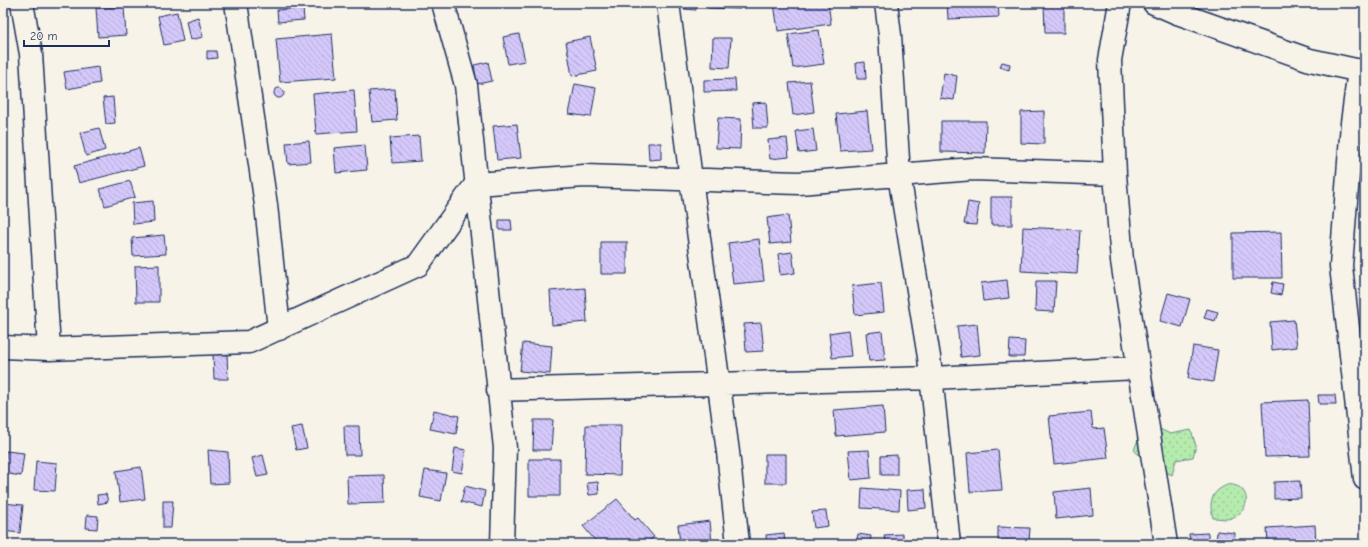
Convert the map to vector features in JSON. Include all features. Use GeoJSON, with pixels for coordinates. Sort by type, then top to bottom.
{"type":"FeatureCollection","features":[{"type":"Feature","properties":{"kind":"street"},"geometry":{"type":"LineString","coordinates":[[22,3],[30,54],[49,349]]}},
{"type":"Feature","properties":{"kind":"street"},"geometry":{"type":"LineString","coordinates":[[236,3],[266,205],[279,328]]}},
{"type":"Feature","properties":{"kind":"street"},"geometry":{"type":"LineString","coordinates":[[443,3],[466,85],[504,448],[502,544]]}},
{"type":"Feature","properties":{"kind":"street"},"geometry":{"type":"LineString","coordinates":[[668,3],[728,452],[738,544]]}},
{"type":"Feature","properties":{"kind":"street"},"geometry":{"type":"LineString","coordinates":[[886,3],[899,175],[932,378],[949,544]]}},
{"type":"Feature","properties":{"kind":"street"},"geometry":{"type":"LineString","coordinates":[[1120,3],[1110,60],[1115,174],[1122,261],[1166,544]]}},
{"type":"Feature","properties":{"kind":"street"},"geometry":{"type":"LineString","coordinates":[[1154,3],[1177,13],[1310,60],[1362,71],[1352,123],[1341,266],[1365,479]]}},
{"type":"Feature","properties":{"kind":"street"},"geometry":{"type":"LineString","coordinates":[[476,184],[584,176],[798,183],[973,169],[1115,174]]}},
{"type":"Feature","properties":{"kind":"street"},"geometry":{"type":"LineString","coordinates":[[3,347],[49,349],[249,342],[418,265],[476,184]]}},
{"type":"Feature","properties":{"kind":"street"},"geometry":{"type":"LineString","coordinates":[[498,390],[932,378],[1138,368]]}},
{"type":"Feature","properties":{"kind":"green space"},"geometry":{"type":"Polygon","coordinates":[[[1156,427],[1170,434],[1191,430],[1196,446],[1193,457],[1176,460],[1172,475],[1146,462],[1134,450],[1140,435],[1156,427]]]}},
{"type":"Feature","properties":{"kind":"green space"},"geometry":{"type":"Polygon","coordinates":[[[1230,484],[1239,487],[1243,491],[1246,496],[1246,505],[1240,513],[1230,519],[1213,518],[1211,501],[1215,493],[1224,486],[1230,484]]]}},
{"type":"Feature","properties":{"kind":"building"},"geometry":{"type":"Polygon","coordinates":[[[685,3],[696,3],[696,10],[684,9],[685,3]]]}},
{"type":"Feature","properties":{"kind":"building"},"geometry":{"type":"Polygon","coordinates":[[[708,3],[741,3],[740,9],[708,8],[708,3]]]}},
{"type":"Feature","properties":{"kind":"building"},"geometry":{"type":"Polygon","coordinates":[[[774,3],[828,3],[831,24],[778,31],[774,3]]]}},
{"type":"Feature","properties":{"kind":"building"},"geometry":{"type":"Polygon","coordinates":[[[947,3],[998,3],[999,17],[948,19],[947,3]]]}},
{"type":"Feature","properties":{"kind":"building"},"geometry":{"type":"Polygon","coordinates":[[[1044,3],[1064,3],[1064,33],[1045,33],[1044,3]]]}},
{"type":"Feature","properties":{"kind":"building"},"geometry":{"type":"Polygon","coordinates":[[[124,7],[126,35],[98,37],[96,8],[124,7]]]}},
{"type":"Feature","properties":{"kind":"building"},"geometry":{"type":"Polygon","coordinates":[[[303,8],[304,20],[278,22],[277,10],[303,8]]]}},
{"type":"Feature","properties":{"kind":"building"},"geometry":{"type":"Polygon","coordinates":[[[177,12],[183,41],[164,45],[158,16],[177,12]]]}},
{"type":"Feature","properties":{"kind":"building"},"geometry":{"type":"Polygon","coordinates":[[[198,17],[203,37],[190,40],[186,21],[198,17]]]}},
{"type":"Feature","properties":{"kind":"building"},"geometry":{"type":"Polygon","coordinates":[[[819,30],[824,64],[793,68],[788,34],[819,30]]]}},
{"type":"Feature","properties":{"kind":"building"},"geometry":{"type":"Polygon","coordinates":[[[332,34],[336,78],[280,82],[276,39],[332,34]]]}},
{"type":"Feature","properties":{"kind":"building"},"geometry":{"type":"Polygon","coordinates":[[[519,34],[525,61],[508,64],[503,37],[519,34]]]}},
{"type":"Feature","properties":{"kind":"building"},"geometry":{"type":"Polygon","coordinates":[[[590,37],[597,71],[572,76],[566,42],[590,37]]]}},
{"type":"Feature","properties":{"kind":"building"},"geometry":{"type":"Polygon","coordinates":[[[713,38],[731,38],[729,68],[712,67],[713,38]]]}},
{"type":"Feature","properties":{"kind":"building"},"geometry":{"type":"Polygon","coordinates":[[[207,51],[216,51],[217,58],[207,59],[207,51]]]}},
{"type":"Feature","properties":{"kind":"building"},"geometry":{"type":"Polygon","coordinates":[[[488,62],[492,81],[477,84],[474,65],[488,62]]]}},
{"type":"Feature","properties":{"kind":"building"},"geometry":{"type":"Polygon","coordinates":[[[865,62],[866,79],[857,79],[856,63],[865,62]]]}},
{"type":"Feature","properties":{"kind":"building"},"geometry":{"type":"Polygon","coordinates":[[[1002,62],[1010,64],[1009,70],[1000,67],[1002,62]]]}},
{"type":"Feature","properties":{"kind":"building"},"geometry":{"type":"Polygon","coordinates":[[[98,67],[100,83],[67,89],[64,72],[98,67]]]}},
{"type":"Feature","properties":{"kind":"building"},"geometry":{"type":"Polygon","coordinates":[[[944,73],[957,76],[954,100],[940,98],[944,73]]]}},
{"type":"Feature","properties":{"kind":"building"},"geometry":{"type":"Polygon","coordinates":[[[735,79],[736,91],[704,92],[704,80],[735,79]]]}},
{"type":"Feature","properties":{"kind":"building"},"geometry":{"type":"Polygon","coordinates":[[[810,81],[814,112],[793,115],[789,83],[810,81]]]}},
{"type":"Feature","properties":{"kind":"building"},"geometry":{"type":"Polygon","coordinates":[[[575,84],[596,88],[591,117],[569,114],[575,84]]]}},
{"type":"Feature","properties":{"kind":"building"},"geometry":{"type":"Polygon","coordinates":[[[279,88],[284,93],[279,98],[274,93],[279,88]]]}},
{"type":"Feature","properties":{"kind":"building"},"geometry":{"type":"Polygon","coordinates":[[[395,89],[397,120],[372,122],[369,91],[395,89]]]}},
{"type":"Feature","properties":{"kind":"building"},"geometry":{"type":"Polygon","coordinates":[[[354,90],[357,131],[316,134],[313,94],[354,90]]]}},
{"type":"Feature","properties":{"kind":"building"},"geometry":{"type":"Polygon","coordinates":[[[113,97],[115,123],[106,124],[103,98],[113,97]]]}},
{"type":"Feature","properties":{"kind":"building"},"geometry":{"type":"Polygon","coordinates":[[[766,102],[768,128],[754,128],[752,103],[766,102]]]}},
{"type":"Feature","properties":{"kind":"building"},"geometry":{"type":"Polygon","coordinates":[[[867,111],[871,149],[840,151],[836,114],[867,111]]]}},
{"type":"Feature","properties":{"kind":"building"},"geometry":{"type":"Polygon","coordinates":[[[1044,111],[1044,144],[1021,143],[1021,112],[1044,111]]]}},
{"type":"Feature","properties":{"kind":"building"},"geometry":{"type":"Polygon","coordinates":[[[718,118],[741,119],[740,149],[716,148],[718,118]]]}},
{"type":"Feature","properties":{"kind":"building"},"geometry":{"type":"Polygon","coordinates":[[[941,121],[986,121],[985,153],[941,152],[941,121]]]}},
{"type":"Feature","properties":{"kind":"building"},"geometry":{"type":"Polygon","coordinates":[[[517,124],[521,158],[497,160],[493,126],[517,124]]]}},
{"type":"Feature","properties":{"kind":"building"},"geometry":{"type":"Polygon","coordinates":[[[99,128],[105,150],[86,156],[80,133],[99,128]]]}},
{"type":"Feature","properties":{"kind":"building"},"geometry":{"type":"Polygon","coordinates":[[[813,129],[816,151],[799,153],[796,131],[813,129]]]}},
{"type":"Feature","properties":{"kind":"building"},"geometry":{"type":"Polygon","coordinates":[[[419,136],[421,161],[392,163],[390,138],[419,136]]]}},
{"type":"Feature","properties":{"kind":"building"},"geometry":{"type":"Polygon","coordinates":[[[787,138],[789,157],[770,159],[768,140],[787,138]]]}},
{"type":"Feature","properties":{"kind":"building"},"geometry":{"type":"Polygon","coordinates":[[[309,141],[311,162],[288,164],[286,143],[309,141]]]}},
{"type":"Feature","properties":{"kind":"building"},"geometry":{"type":"Polygon","coordinates":[[[648,143],[661,143],[661,159],[649,160],[648,143]]]}},
{"type":"Feature","properties":{"kind":"building"},"geometry":{"type":"Polygon","coordinates":[[[365,145],[367,170],[336,173],[334,148],[365,145]]]}},
{"type":"Feature","properties":{"kind":"building"},"geometry":{"type":"Polygon","coordinates":[[[139,148],[144,166],[79,183],[74,166],[139,148]]]}},
{"type":"Feature","properties":{"kind":"building"},"geometry":{"type":"Polygon","coordinates":[[[130,181],[135,197],[105,206],[100,189],[130,181]]]}},
{"type":"Feature","properties":{"kind":"building"},"geometry":{"type":"Polygon","coordinates":[[[991,197],[1012,197],[1012,225],[991,225],[991,197]]]}},
{"type":"Feature","properties":{"kind":"building"},"geometry":{"type":"Polygon","coordinates":[[[153,201],[154,222],[133,224],[132,203],[153,201]]]}},
{"type":"Feature","properties":{"kind":"building"},"geometry":{"type":"Polygon","coordinates":[[[968,202],[979,204],[976,225],[964,224],[968,202]]]}},
{"type":"Feature","properties":{"kind":"building"},"geometry":{"type":"Polygon","coordinates":[[[788,215],[791,242],[770,244],[767,218],[788,215]]]}},
{"type":"Feature","properties":{"kind":"building"},"geometry":{"type":"Polygon","coordinates":[[[499,220],[511,220],[512,230],[499,230],[499,220]]]}},
{"type":"Feature","properties":{"kind":"building"},"geometry":{"type":"Polygon","coordinates":[[[1023,227],[1080,230],[1077,274],[1021,271],[1023,227]]]}},
{"type":"Feature","properties":{"kind":"building"},"geometry":{"type":"Polygon","coordinates":[[[1281,232],[1282,278],[1233,278],[1233,233],[1281,232]]]}},
{"type":"Feature","properties":{"kind":"building"},"geometry":{"type":"Polygon","coordinates":[[[164,235],[166,254],[133,256],[132,238],[164,235]]]}},
{"type":"Feature","properties":{"kind":"building"},"geometry":{"type":"Polygon","coordinates":[[[759,239],[764,281],[733,284],[728,243],[759,239]]]}},
{"type":"Feature","properties":{"kind":"building"},"geometry":{"type":"Polygon","coordinates":[[[601,242],[627,242],[627,274],[601,274],[601,242]]]}},
{"type":"Feature","properties":{"kind":"building"},"geometry":{"type":"Polygon","coordinates":[[[792,252],[795,273],[780,275],[778,254],[792,252]]]}},
{"type":"Feature","properties":{"kind":"building"},"geometry":{"type":"Polygon","coordinates":[[[159,265],[159,302],[136,302],[135,266],[159,265]]]}},
{"type":"Feature","properties":{"kind":"building"},"geometry":{"type":"Polygon","coordinates":[[[1007,280],[1009,298],[983,301],[981,283],[1007,280]]]}},
{"type":"Feature","properties":{"kind":"building"},"geometry":{"type":"Polygon","coordinates":[[[1036,281],[1056,281],[1054,312],[1035,311],[1036,281]]]}},
{"type":"Feature","properties":{"kind":"building"},"geometry":{"type":"Polygon","coordinates":[[[1273,282],[1283,284],[1281,295],[1271,293],[1273,282]]]}},
{"type":"Feature","properties":{"kind":"building"},"geometry":{"type":"Polygon","coordinates":[[[881,283],[884,312],[855,315],[852,286],[881,283]]]}},
{"type":"Feature","properties":{"kind":"building"},"geometry":{"type":"Polygon","coordinates":[[[585,288],[587,322],[552,325],[550,291],[585,288]]]}},
{"type":"Feature","properties":{"kind":"building"},"geometry":{"type":"Polygon","coordinates":[[[1168,293],[1190,299],[1182,327],[1160,321],[1168,293]]]}},
{"type":"Feature","properties":{"kind":"building"},"geometry":{"type":"Polygon","coordinates":[[[1207,309],[1218,312],[1215,321],[1204,318],[1207,309]]]}},
{"type":"Feature","properties":{"kind":"building"},"geometry":{"type":"Polygon","coordinates":[[[1294,320],[1297,347],[1272,350],[1270,322],[1294,320]]]}},
{"type":"Feature","properties":{"kind":"building"},"geometry":{"type":"Polygon","coordinates":[[[761,323],[764,351],[746,352],[744,324],[761,323]]]}},
{"type":"Feature","properties":{"kind":"building"},"geometry":{"type":"Polygon","coordinates":[[[977,324],[980,355],[961,357],[957,326],[977,324]]]}},
{"type":"Feature","properties":{"kind":"building"},"geometry":{"type":"Polygon","coordinates":[[[848,330],[851,356],[832,358],[829,333],[848,330]]]}},
{"type":"Feature","properties":{"kind":"building"},"geometry":{"type":"Polygon","coordinates":[[[882,331],[885,360],[869,361],[866,333],[882,331]]]}},
{"type":"Feature","properties":{"kind":"building"},"geometry":{"type":"Polygon","coordinates":[[[1010,340],[1025,341],[1024,357],[1009,357],[1010,340]]]}},
{"type":"Feature","properties":{"kind":"building"},"geometry":{"type":"Polygon","coordinates":[[[523,343],[552,346],[550,374],[520,371],[523,343]]]}},
{"type":"Feature","properties":{"kind":"building"},"geometry":{"type":"Polygon","coordinates":[[[1193,346],[1218,350],[1213,382],[1188,378],[1193,346]]]}},
{"type":"Feature","properties":{"kind":"building"},"geometry":{"type":"Polygon","coordinates":[[[213,354],[227,354],[228,379],[214,379],[213,354]]]}},
{"type":"Feature","properties":{"kind":"building"},"geometry":{"type":"Polygon","coordinates":[[[1318,395],[1335,395],[1336,404],[1319,404],[1318,395]]]}},
{"type":"Feature","properties":{"kind":"building"},"geometry":{"type":"Polygon","coordinates":[[[1308,400],[1310,456],[1265,457],[1262,402],[1308,400]]]}},
{"type":"Feature","properties":{"kind":"building"},"geometry":{"type":"Polygon","coordinates":[[[883,406],[885,432],[836,436],[834,410],[883,406]]]}},
{"type":"Feature","properties":{"kind":"building"},"geometry":{"type":"Polygon","coordinates":[[[434,410],[459,416],[456,434],[430,429],[434,410]]]}},
{"type":"Feature","properties":{"kind":"building"},"geometry":{"type":"Polygon","coordinates":[[[1091,412],[1093,429],[1104,428],[1108,458],[1054,464],[1049,416],[1091,412]]]}},
{"type":"Feature","properties":{"kind":"building"},"geometry":{"type":"Polygon","coordinates":[[[534,420],[553,420],[551,450],[533,450],[534,420]]]}},
{"type":"Feature","properties":{"kind":"building"},"geometry":{"type":"Polygon","coordinates":[[[586,425],[621,425],[620,475],[585,474],[586,425]]]}},
{"type":"Feature","properties":{"kind":"building"},"geometry":{"type":"Polygon","coordinates":[[[302,426],[307,448],[296,450],[291,428],[302,426]]]}},
{"type":"Feature","properties":{"kind":"building"},"geometry":{"type":"Polygon","coordinates":[[[344,426],[359,426],[360,455],[345,455],[344,426]]]}},
{"type":"Feature","properties":{"kind":"building"},"geometry":{"type":"Polygon","coordinates":[[[455,448],[466,450],[462,473],[452,471],[455,448]]]}},
{"type":"Feature","properties":{"kind":"building"},"geometry":{"type":"Polygon","coordinates":[[[208,450],[228,452],[229,483],[210,484],[208,450]]]}},
{"type":"Feature","properties":{"kind":"building"},"geometry":{"type":"Polygon","coordinates":[[[869,450],[871,478],[851,480],[848,451],[869,450]]]}},
{"type":"Feature","properties":{"kind":"building"},"geometry":{"type":"Polygon","coordinates":[[[998,450],[1002,490],[970,492],[967,453],[998,450]]]}},
{"type":"Feature","properties":{"kind":"building"},"geometry":{"type":"Polygon","coordinates":[[[6,451],[24,453],[21,476],[3,473],[6,451]]]}},
{"type":"Feature","properties":{"kind":"building"},"geometry":{"type":"Polygon","coordinates":[[[765,454],[786,454],[786,483],[765,483],[765,454]]]}},
{"type":"Feature","properties":{"kind":"building"},"geometry":{"type":"Polygon","coordinates":[[[263,455],[268,475],[257,477],[252,458],[263,455]]]}},
{"type":"Feature","properties":{"kind":"building"},"geometry":{"type":"Polygon","coordinates":[[[897,455],[897,475],[881,475],[881,456],[897,455]]]}},
{"type":"Feature","properties":{"kind":"building"},"geometry":{"type":"Polygon","coordinates":[[[529,459],[560,459],[560,496],[529,496],[529,459]]]}},
{"type":"Feature","properties":{"kind":"building"},"geometry":{"type":"Polygon","coordinates":[[[36,461],[57,463],[55,491],[34,490],[36,461]]]}},
{"type":"Feature","properties":{"kind":"building"},"geometry":{"type":"Polygon","coordinates":[[[141,467],[145,499],[120,502],[116,471],[141,467]]]}},
{"type":"Feature","properties":{"kind":"building"},"geometry":{"type":"Polygon","coordinates":[[[425,470],[446,473],[441,501],[420,497],[425,470]]]}},
{"type":"Feature","properties":{"kind":"building"},"geometry":{"type":"Polygon","coordinates":[[[384,475],[385,503],[348,504],[347,476],[384,475]]]}},
{"type":"Feature","properties":{"kind":"building"},"geometry":{"type":"Polygon","coordinates":[[[1300,481],[1301,498],[1274,499],[1274,482],[1300,481]]]}},
{"type":"Feature","properties":{"kind":"building"},"geometry":{"type":"Polygon","coordinates":[[[598,482],[599,494],[589,495],[587,483],[598,482]]]}},
{"type":"Feature","properties":{"kind":"building"},"geometry":{"type":"Polygon","coordinates":[[[465,486],[485,491],[482,507],[461,502],[465,486]]]}},
{"type":"Feature","properties":{"kind":"building"},"geometry":{"type":"Polygon","coordinates":[[[862,488],[900,491],[899,510],[861,508],[862,488]]]}},
{"type":"Feature","properties":{"kind":"building"},"geometry":{"type":"Polygon","coordinates":[[[1091,488],[1093,515],[1056,519],[1054,492],[1091,488]]]}},
{"type":"Feature","properties":{"kind":"building"},"geometry":{"type":"Polygon","coordinates":[[[925,489],[926,508],[908,510],[907,490],[925,489]]]}},
{"type":"Feature","properties":{"kind":"building"},"geometry":{"type":"Polygon","coordinates":[[[106,494],[108,502],[98,504],[97,495],[106,494]]]}},
{"type":"Feature","properties":{"kind":"building"},"geometry":{"type":"Polygon","coordinates":[[[617,499],[635,520],[638,518],[654,537],[645,544],[598,544],[583,526],[617,499]]]}},
{"type":"Feature","properties":{"kind":"building"},"geometry":{"type":"Polygon","coordinates":[[[163,501],[173,501],[171,528],[163,528],[163,501]]]}},
{"type":"Feature","properties":{"kind":"building"},"geometry":{"type":"Polygon","coordinates":[[[3,503],[23,505],[20,533],[3,531],[3,503]]]}},
{"type":"Feature","properties":{"kind":"building"},"geometry":{"type":"Polygon","coordinates":[[[826,511],[828,526],[814,528],[812,512],[826,511]]]}},
{"type":"Feature","properties":{"kind":"building"},"geometry":{"type":"Polygon","coordinates":[[[87,515],[98,516],[97,529],[86,528],[87,515]]]}},
{"type":"Feature","properties":{"kind":"building"},"geometry":{"type":"Polygon","coordinates":[[[710,521],[712,544],[680,544],[678,525],[710,521]]]}},
{"type":"Feature","properties":{"kind":"building"},"geometry":{"type":"Polygon","coordinates":[[[1315,525],[1316,544],[1268,544],[1267,528],[1315,525]]]}},
{"type":"Feature","properties":{"kind":"building"},"geometry":{"type":"Polygon","coordinates":[[[998,527],[1030,528],[1029,541],[998,540],[998,527]]]}},
{"type":"Feature","properties":{"kind":"building"},"geometry":{"type":"Polygon","coordinates":[[[1217,531],[1235,533],[1234,544],[1216,544],[1217,531]]]}},
{"type":"Feature","properties":{"kind":"building"},"geometry":{"type":"Polygon","coordinates":[[[784,533],[785,544],[767,544],[766,535],[784,533]]]}},
{"type":"Feature","properties":{"kind":"building"},"geometry":{"type":"Polygon","coordinates":[[[1208,533],[1208,544],[1190,544],[1189,534],[1208,533]]]}},
{"type":"Feature","properties":{"kind":"building"},"geometry":{"type":"Polygon","coordinates":[[[858,534],[871,536],[870,544],[856,544],[858,534]]]}},
{"type":"Feature","properties":{"kind":"building"},"geometry":{"type":"Polygon","coordinates":[[[903,534],[903,544],[885,544],[884,535],[903,534]]]}}]}
